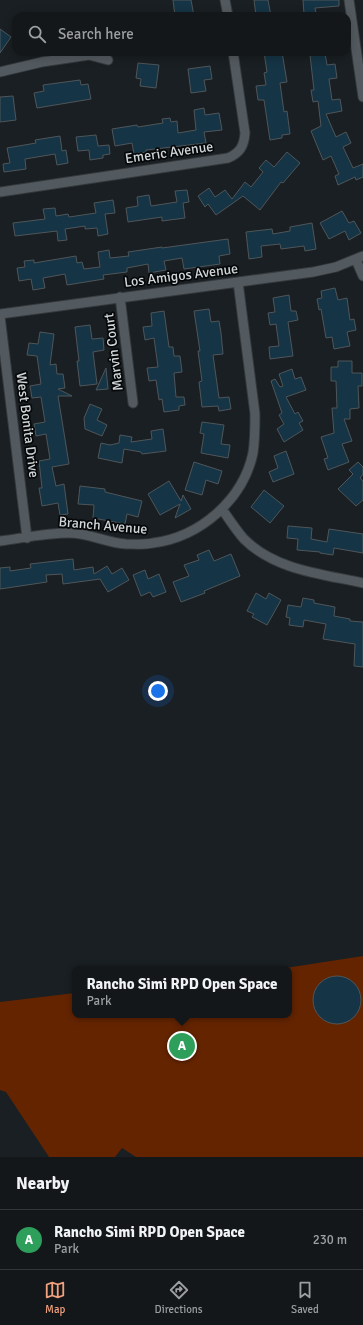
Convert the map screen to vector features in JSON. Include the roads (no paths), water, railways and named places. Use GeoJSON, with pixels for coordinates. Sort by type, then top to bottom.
{"type":"FeatureCollection","features":[{"type":"Feature","properties":{"kind":"street"},"geometry":{"type":"LineString","coordinates":[[225,0],[227,12]]}},
{"type":"Feature","properties":{"kind":"street"},"geometry":{"type":"LineString","coordinates":[[350,0],[363,97]]}},
{"type":"Feature","properties":{"kind":"street"},"geometry":{"type":"LineString","coordinates":[[0,72],[42,62],[82,56]]}},
{"type":"Feature","properties":{"kind":"street"},"geometry":{"type":"LineString","coordinates":[[93,56],[108,60]]}},
{"type":"Feature","properties":{"kind":"street","name":"Emeric Avenue"},"geometry":{"type":"LineString","coordinates":[[0,192],[228,158],[235,155],[241,149],[244,142],[245,133],[234,56]]}},
{"type":"Feature","properties":{"kind":"street"},"geometry":{"type":"LineString","coordinates":[[360,258],[363,276]]}},
{"type":"Feature","properties":{"kind":"street","name":"Los Amigos Avenue"},"geometry":{"type":"LineString","coordinates":[[0,315],[120,297],[313,272],[360,258]]}},
{"type":"Feature","properties":{"kind":"street","name":"Branch Avenue"},"geometry":{"type":"LineString","coordinates":[[0,541],[71,533],[88,535],[123,544],[152,544],[189,533],[206,523],[222,509],[235,493],[245,475],[252,455],[256,434],[255,414],[238,282]]}},
{"type":"Feature","properties":{"kind":"street","name":"Marvin Court"},"geometry":{"type":"LineString","coordinates":[[120,297],[133,403]]}},
{"type":"Feature","properties":{"kind":"street","name":"West Bonita Drive"},"geometry":{"type":"LineString","coordinates":[[0,315],[27,538]]}},
{"type":"Feature","properties":{"kind":"street"},"geometry":{"type":"LineString","coordinates":[[222,509],[236,530],[245,540],[274,561],[299,570],[363,583]]}},
{"type":"Feature","properties":{"kind":"place","name":"Rancho Simi RPD Open Space"},"geometry":{"type":"Point","coordinates":[182,1046]}}]}
